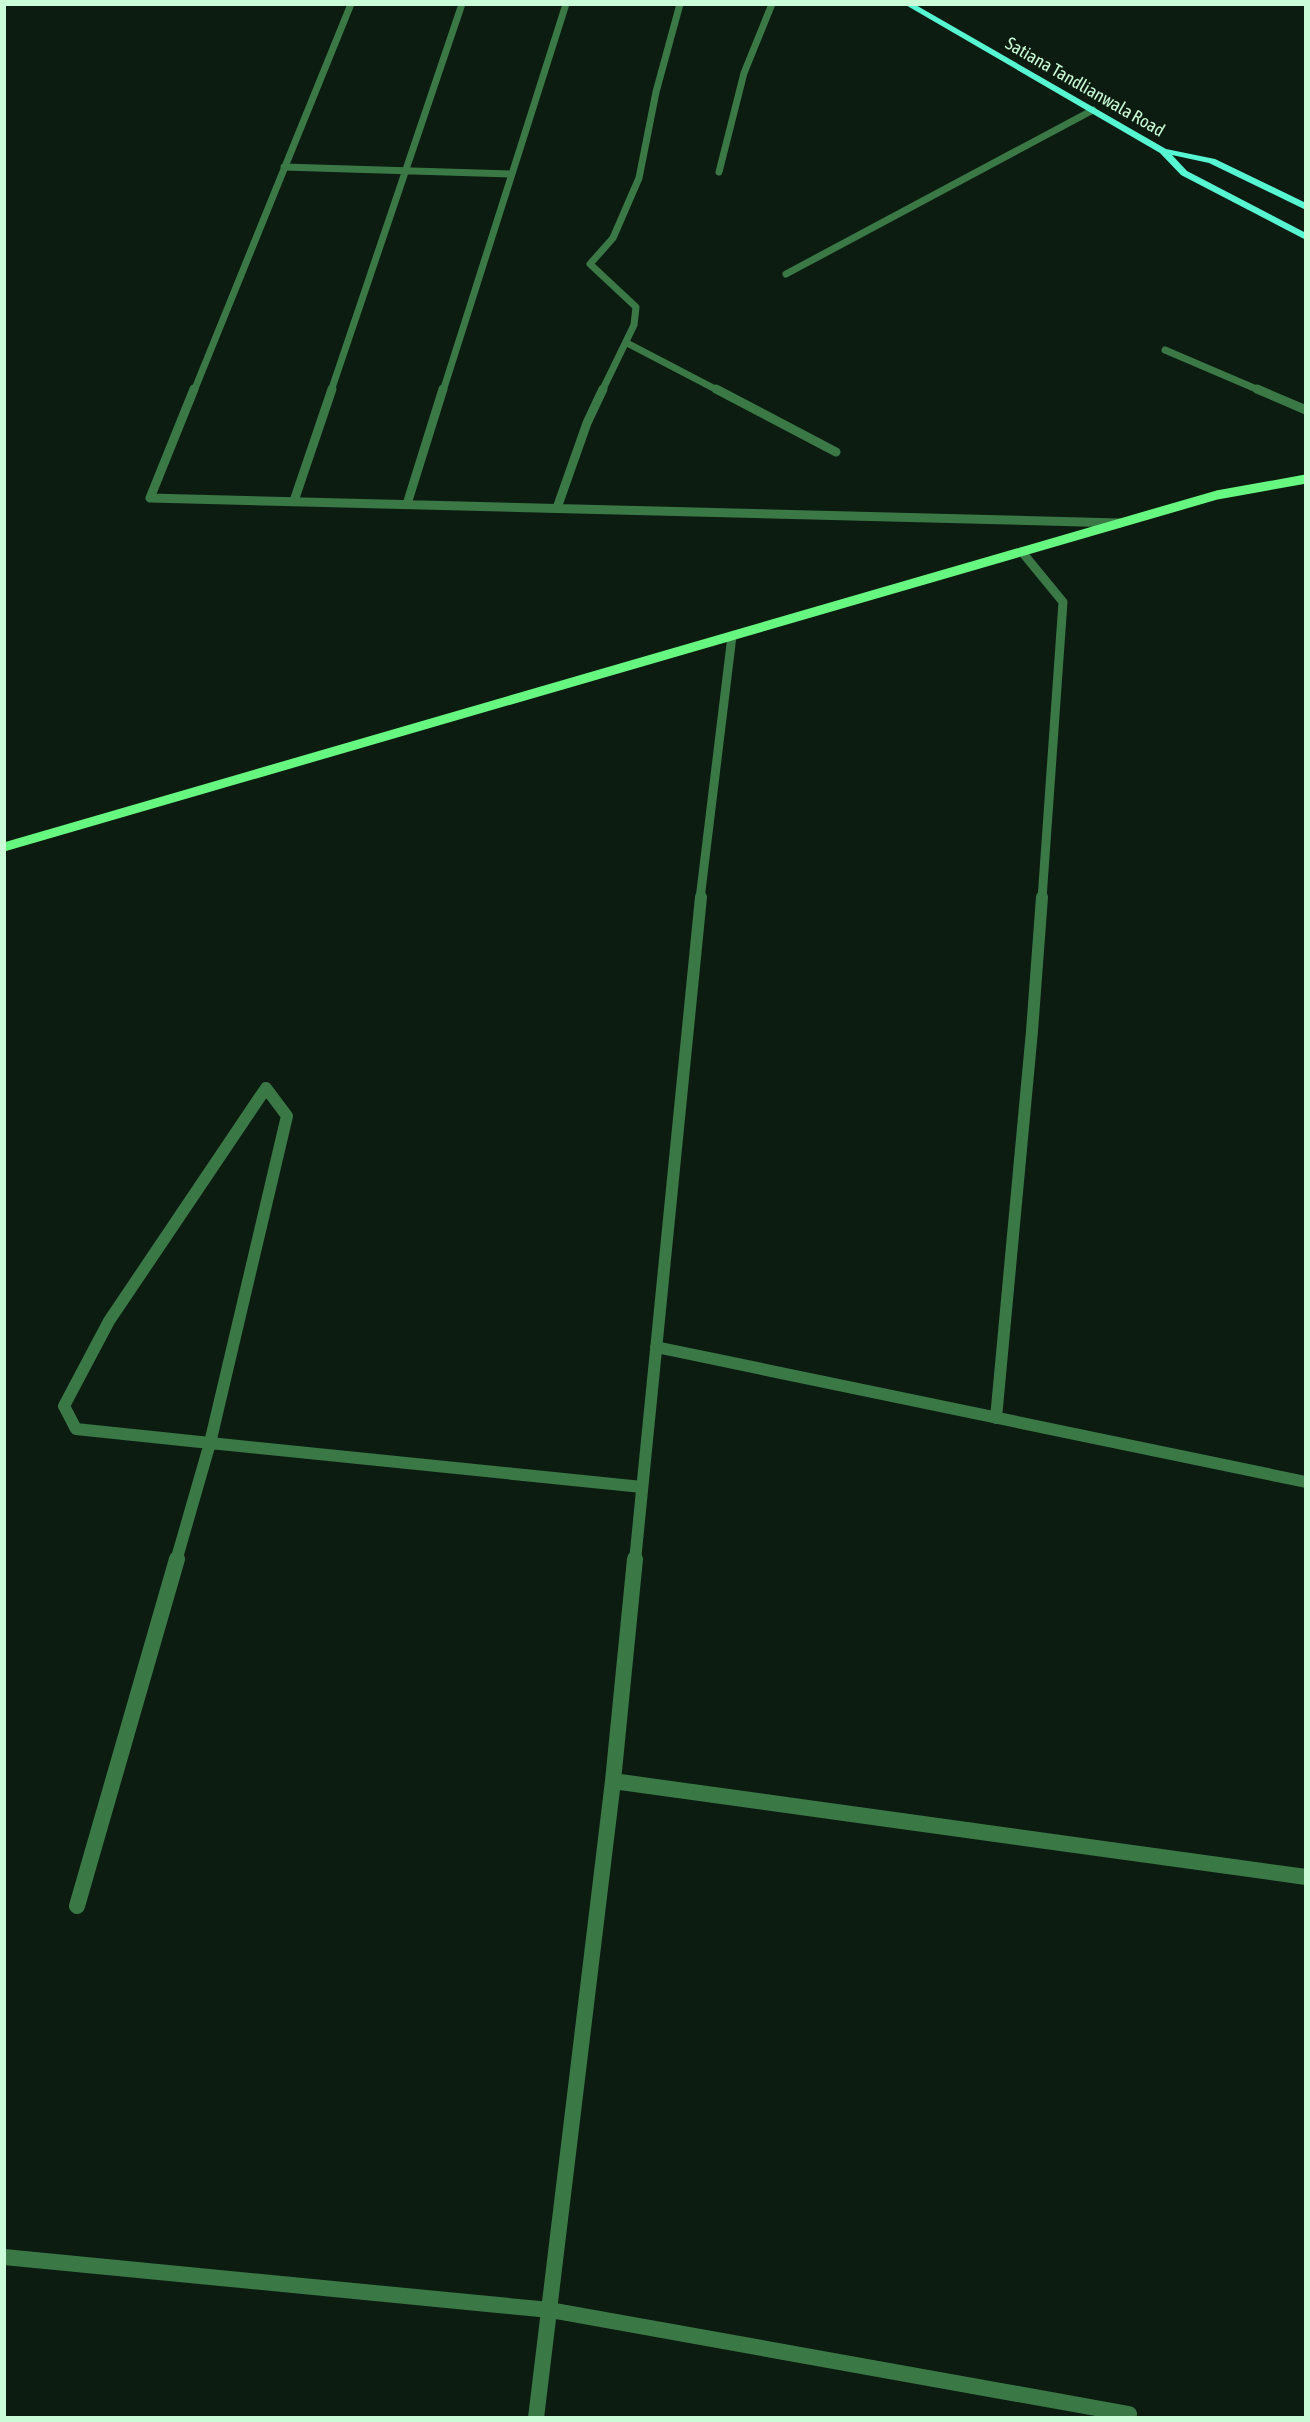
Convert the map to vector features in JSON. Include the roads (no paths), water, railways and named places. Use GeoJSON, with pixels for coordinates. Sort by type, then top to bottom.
{"type":"FeatureCollection","features":[{"type":"Feature","properties":{"kind":"main road","name":"Satiana Tandlianwala Road"},"geometry":{"type":"LineString","coordinates":[[908,4],[1163,151],[1184,172],[1305,237]]}},
{"type":"Feature","properties":{"kind":"main road"},"geometry":{"type":"LineString","coordinates":[[1163,151],[1212,161],[1305,207]]}},
{"type":"Feature","properties":{"kind":"main road"},"geometry":{"type":"LineString","coordinates":[[4,847],[1217,495],[1305,479]]}},
{"type":"Feature","properties":{"kind":"street"},"geometry":{"type":"LineString","coordinates":[[351,4],[150,498],[1121,523]]}},
{"type":"Feature","properties":{"kind":"street"},"geometry":{"type":"LineString","coordinates":[[294,501],[462,4]]}},
{"type":"Feature","properties":{"kind":"street"},"geometry":{"type":"LineString","coordinates":[[407,504],[566,4]]}},
{"type":"Feature","properties":{"kind":"street"},"geometry":{"type":"LineString","coordinates":[[557,507],[587,423],[634,325],[636,307],[590,264],[612,238],[639,178],[656,92],[680,4]]}},
{"type":"Feature","properties":{"kind":"street"},"geometry":{"type":"LineString","coordinates":[[719,172],[744,73],[772,4]]}},
{"type":"Feature","properties":{"kind":"street"},"geometry":{"type":"LineString","coordinates":[[786,273],[1093,110]]}},
{"type":"Feature","properties":{"kind":"street"},"geometry":{"type":"LineString","coordinates":[[284,166],[512,174]]}},
{"type":"Feature","properties":{"kind":"street"},"geometry":{"type":"LineString","coordinates":[[627,343],[836,452]]}},
{"type":"Feature","properties":{"kind":"street"},"geometry":{"type":"LineString","coordinates":[[1165,350],[1305,410]]}},
{"type":"Feature","properties":{"kind":"street"},"geometry":{"type":"LineString","coordinates":[[996,1418],[1032,1031],[1063,602],[1022,552]]}},
{"type":"Feature","properties":{"kind":"street"},"geometry":{"type":"LineString","coordinates":[[536,2418],[613,1781],[704,863],[732,636]]}},
{"type":"Feature","properties":{"kind":"street"},"geometry":{"type":"LineString","coordinates":[[77,1906],[210,1443],[287,1116],[266,1088],[109,1320],[64,1406],[76,1429],[210,1443],[642,1487]]}},
{"type":"Feature","properties":{"kind":"street"},"geometry":{"type":"LineString","coordinates":[[656,1347],[1305,1482]]}},
{"type":"Feature","properties":{"kind":"street"},"geometry":{"type":"LineString","coordinates":[[613,1781],[1305,1877]]}},
{"type":"Feature","properties":{"kind":"street"},"geometry":{"type":"LineString","coordinates":[[4,2257],[550,2310],[1129,2414]]}}]}
